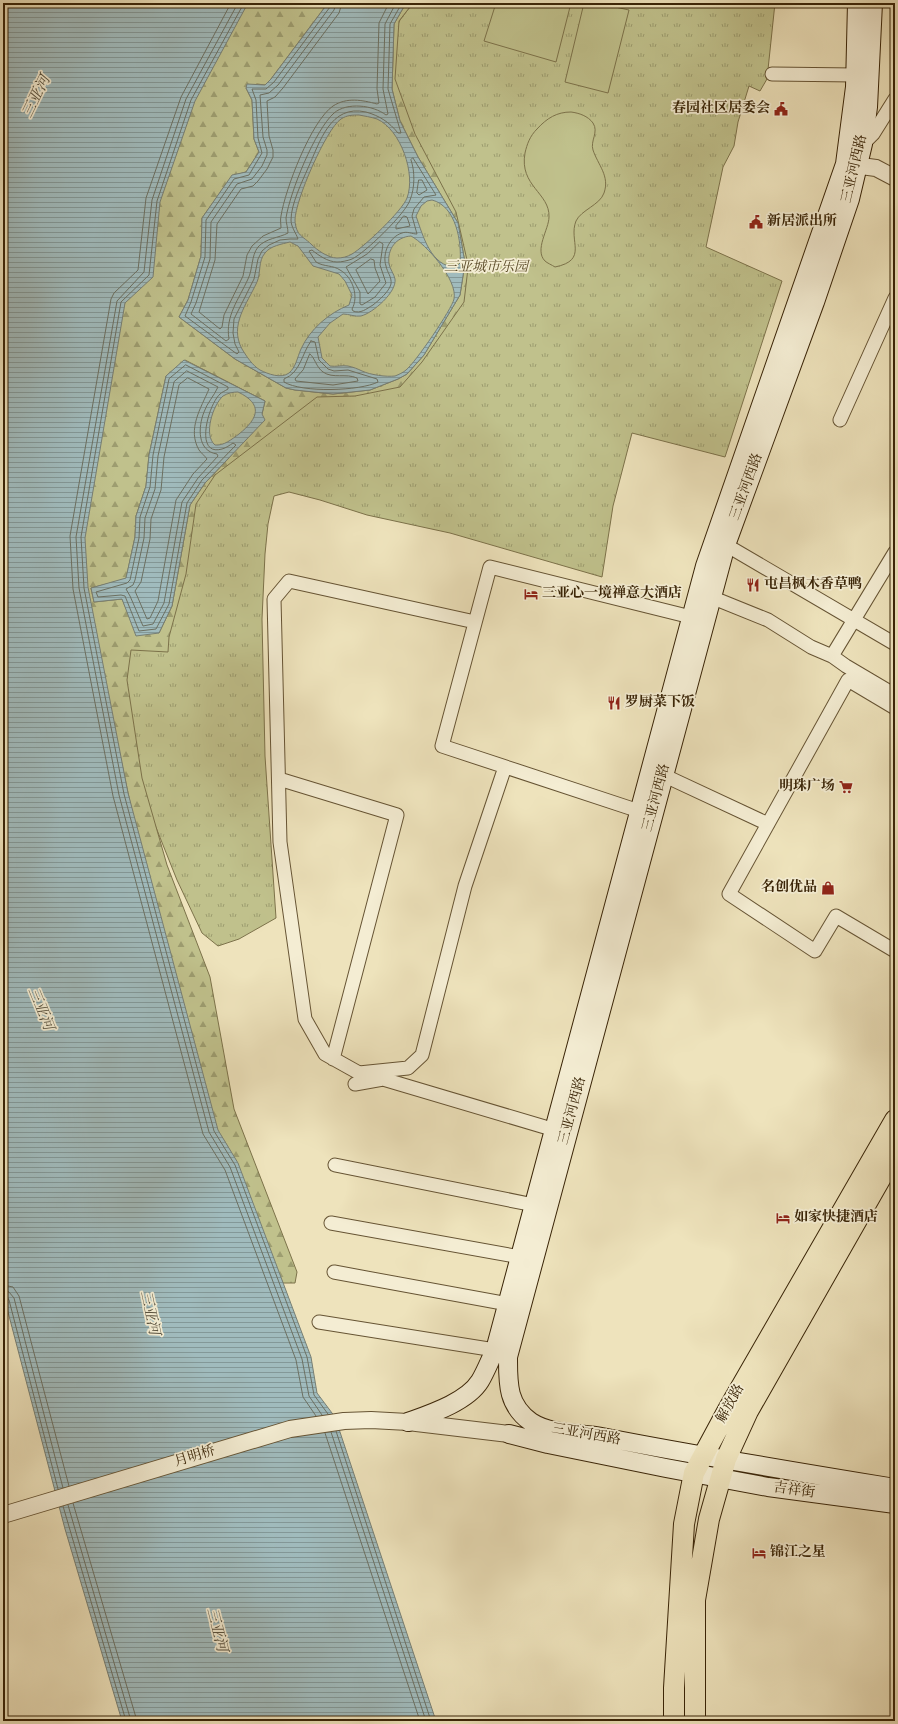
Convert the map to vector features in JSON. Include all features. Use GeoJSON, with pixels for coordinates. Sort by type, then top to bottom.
{"type":"FeatureCollection","features":[{"type":"Feature","properties":{"kind":"main road","name":"三亚河西路"},"geometry":{"type":"LineString","coordinates":[[704,1455],[595,1436],[550,1430],[531,1422],[515,1405],[508,1386],[508,1357],[663,775],[726,545],[850,199],[857,3]]}},
{"type":"Feature","properties":{"kind":"main road","name":"三亚河西路"},"geometry":{"type":"LineString","coordinates":[[408,1422],[433,1413],[468,1394],[480,1382],[495,1350],[555,1130],[638,811],[705,566],[852,165],[868,139],[868,106],[873,3]]}},
{"type":"Feature","properties":{"kind":"main road","name":"解放路"},"geometry":{"type":"LineString","coordinates":[[674,1721],[674,1688],[684,1524],[694,1473],[728,1408],[895,1120]]}},
{"type":"Feature","properties":{"kind":"main road","name":"解放路"},"geometry":{"type":"LineString","coordinates":[[695,1721],[695,1600],[709,1519],[726,1459],[748,1411],[895,1153]]}},
{"type":"Feature","properties":{"kind":"main road","name":"三亚河西路"},"geometry":{"type":"LineString","coordinates":[[509,1434],[548,1444],[694,1473]]}},
{"type":"Feature","properties":{"kind":"main road","name":"吉祥街"},"geometry":{"type":"LineString","coordinates":[[704,1455],[771,1468],[895,1488]]}},
{"type":"Feature","properties":{"kind":"main road","name":"吉祥街"},"geometry":{"type":"LineString","coordinates":[[694,1473],[768,1487],[895,1504]]}},
{"type":"Feature","properties":{"kind":"street"},"geometry":{"type":"LineString","coordinates":[[772,74],[855,75]]}},
{"type":"Feature","properties":{"kind":"street"},"geometry":{"type":"LineString","coordinates":[[868,139],[895,99]]}},
{"type":"Feature","properties":{"kind":"street"},"geometry":{"type":"LineString","coordinates":[[852,165],[876,168],[895,178]]}},
{"type":"Feature","properties":{"kind":"street"},"geometry":{"type":"LineString","coordinates":[[840,420],[895,298]]}},
{"type":"Feature","properties":{"kind":"street"},"geometry":{"type":"LineString","coordinates":[[726,545],[895,644]]}},
{"type":"Feature","properties":{"kind":"street"},"geometry":{"type":"LineString","coordinates":[[832,656],[895,552]]}},
{"type":"Feature","properties":{"kind":"street"},"geometry":{"type":"LineString","coordinates":[[638,811],[442,746],[490,566],[691,617]]}},
{"type":"Feature","properties":{"kind":"street"},"geometry":{"type":"LineString","coordinates":[[475,622],[288,581],[274,599],[280,842],[305,1019],[325,1054],[359,1073],[408,1068],[422,1056],[465,886],[505,767]]}},
{"type":"Feature","properties":{"kind":"street"},"geometry":{"type":"LineString","coordinates":[[712,597],[768,620],[811,647],[832,656],[895,695]]}},
{"type":"Feature","properties":{"kind":"street"},"geometry":{"type":"LineString","coordinates":[[895,708],[848,680],[729,894],[815,950],[836,916],[895,951]]}},
{"type":"Feature","properties":{"kind":"street"},"geometry":{"type":"LineString","coordinates":[[663,775],[768,824]]}},
{"type":"Feature","properties":{"kind":"street"},"geometry":{"type":"LineString","coordinates":[[279,779],[397,815],[333,1059]]}},
{"type":"Feature","properties":{"kind":"street"},"geometry":{"type":"LineString","coordinates":[[356,1084],[383,1079],[555,1130]]}},
{"type":"Feature","properties":{"kind":"street"},"geometry":{"type":"LineString","coordinates":[[335,1165],[534,1205]]}},
{"type":"Feature","properties":{"kind":"street"},"geometry":{"type":"LineString","coordinates":[[331,1223],[520,1257]]}},
{"type":"Feature","properties":{"kind":"street"},"geometry":{"type":"LineString","coordinates":[[334,1272],[508,1304]]}},
{"type":"Feature","properties":{"kind":"street"},"geometry":{"type":"LineString","coordinates":[[319,1322],[495,1350]]}},
{"type":"Feature","properties":{"kind":"street","name":"月明桥"},"geometry":{"type":"LineString","coordinates":[[3,1515],[290,1428],[344,1421],[390,1421],[509,1434]]}},
{"type":"Feature","properties":{"kind":"green space"},"geometry":{"type":"Polygon","coordinates":[[[238,3],[328,3],[271,79],[265,85],[257,84],[246,88],[252,100],[254,139],[259,152],[246,172],[232,176],[202,218],[201,256],[188,300],[179,317],[235,359],[286,388],[333,394],[370,390],[407,374],[424,355],[460,295],[465,263],[458,223],[418,157],[400,121],[392,89],[394,24],[406,3],[413,3],[399,21],[395,79],[415,134],[456,212],[468,268],[464,302],[422,362],[400,387],[355,396],[317,397],[215,475],[196,504],[186,574],[169,637],[168,652],[131,650],[127,680],[142,778],[167,865],[210,977],[234,1109],[297,1272],[295,1283],[283,1283],[191,1092],[71,522],[152,192],[238,3]],[[185,360],[166,376],[149,455],[146,486],[136,516],[135,537],[126,579],[91,588],[94,602],[122,599],[128,613],[159,633],[172,606],[190,505],[205,483],[228,459],[262,414],[265,401],[185,360]]]}},
{"type":"Feature","properties":{"kind":"green space","name":"三亚城市乐园"},"geometry":{"type":"Polygon","coordinates":[[[413,3],[775,3],[767,79],[760,91],[749,86],[738,122],[734,146],[723,167],[706,247],[782,281],[725,457],[632,433],[613,506],[602,577],[450,533],[367,515],[289,492],[274,496],[268,524],[265,554],[262,619],[265,756],[276,918],[239,939],[218,946],[202,933],[177,880],[145,800],[126,708],[124,647],[214,374],[314,120],[384,54],[400,20],[413,3]]]}},
{"type":"Feature","properties":{"kind":"green space"},"geometry":{"type":"Polygon","coordinates":[[[496,3],[571,3],[556,62],[484,41],[496,3]]]}},
{"type":"Feature","properties":{"kind":"green space"},"geometry":{"type":"Polygon","coordinates":[[[584,3],[597,3],[629,10],[608,93],[565,82],[584,3]]]}},
{"type":"Feature","properties":{"kind":"green space"},"geometry":{"type":"Polygon","coordinates":[[[571,112],[586,117],[595,126],[592,147],[606,181],[604,193],[599,201],[578,217],[576,221],[574,228],[575,249],[572,260],[555,267],[546,262],[542,256],[541,245],[549,217],[548,209],[526,174],[524,164],[525,153],[531,137],[545,122],[557,114],[571,112]]]}},
{"type":"Feature","properties":{"kind":"water","name":"三亚河"},"geometry":{"type":"Polygon","coordinates":[[[3,3],[248,3],[195,101],[160,202],[153,277],[125,303],[85,538],[88,587],[128,793],[218,1130],[238,1163],[311,1357],[317,1393],[335,1417],[436,1721],[122,1721],[65,1529],[3,1293],[3,3]]]}},
{"type":"Feature","properties":{"kind":"water"},"geometry":{"type":"Polygon","coordinates":[[[328,3],[406,3],[394,24],[392,89],[400,121],[418,157],[458,223],[465,263],[460,295],[424,355],[407,374],[370,390],[333,394],[286,388],[235,359],[179,317],[188,300],[201,256],[202,218],[232,175],[246,172],[259,152],[254,139],[252,100],[246,88],[247,84],[265,85],[328,3]],[[359,115],[348,116],[341,119],[327,136],[312,166],[300,198],[295,220],[299,234],[319,251],[334,258],[343,258],[350,255],[373,237],[391,220],[404,204],[409,188],[408,165],[393,133],[386,125],[377,119],[359,115]],[[432,200],[427,201],[421,206],[416,216],[425,241],[434,256],[440,262],[447,266],[456,267],[460,263],[460,245],[456,226],[447,209],[432,200]],[[411,236],[397,241],[389,253],[389,264],[395,279],[395,284],[388,296],[372,311],[361,316],[343,314],[330,323],[318,337],[322,358],[330,366],[348,366],[378,375],[395,376],[402,373],[411,365],[433,336],[452,305],[454,291],[451,282],[440,263],[417,240],[411,236]],[[290,242],[276,246],[267,251],[263,256],[260,263],[257,282],[244,307],[238,323],[237,332],[242,349],[257,368],[271,374],[282,376],[291,371],[301,349],[315,328],[334,312],[349,305],[352,295],[345,281],[339,274],[313,266],[298,246],[290,242]]]}},
{"type":"Feature","properties":{"kind":"water"},"geometry":{"type":"Polygon","coordinates":[[[184,360],[265,401],[262,414],[265,420],[205,483],[190,505],[172,606],[159,633],[136,636],[122,599],[94,602],[91,588],[126,578],[135,537],[136,516],[146,486],[149,455],[166,376],[184,360]],[[234,392],[223,396],[219,400],[213,413],[210,427],[211,440],[215,445],[231,440],[251,422],[254,417],[255,406],[252,401],[238,392],[234,392]]]}},
{"type":"Feature","properties":{"kind":"place","name":"春园社区居委会"},"geometry":{"type":"Point","coordinates":[781,109]}},
{"type":"Feature","properties":{"kind":"place","name":"新居派出所"},"geometry":{"type":"Point","coordinates":[756,222]}},
{"type":"Feature","properties":{"kind":"place","name":"屯昌枫木香草鸭"},"geometry":{"type":"Point","coordinates":[753,585]}},
{"type":"Feature","properties":{"kind":"place","name":"三亚心一境禅意大酒店"},"geometry":{"type":"Point","coordinates":[531,594]}},
{"type":"Feature","properties":{"kind":"place","name":"罗厨菜下饭"},"geometry":{"type":"Point","coordinates":[614,703]}},
{"type":"Feature","properties":{"kind":"place","name":"明珠广场"},"geometry":{"type":"Point","coordinates":[846,787]}},
{"type":"Feature","properties":{"kind":"place","name":"名创优品"},"geometry":{"type":"Point","coordinates":[828,888]}},
{"type":"Feature","properties":{"kind":"place","name":"如家快捷酒店"},"geometry":{"type":"Point","coordinates":[783,1218]}},
{"type":"Feature","properties":{"kind":"place","name":"锦江之星"},"geometry":{"type":"Point","coordinates":[759,1553]}}]}
